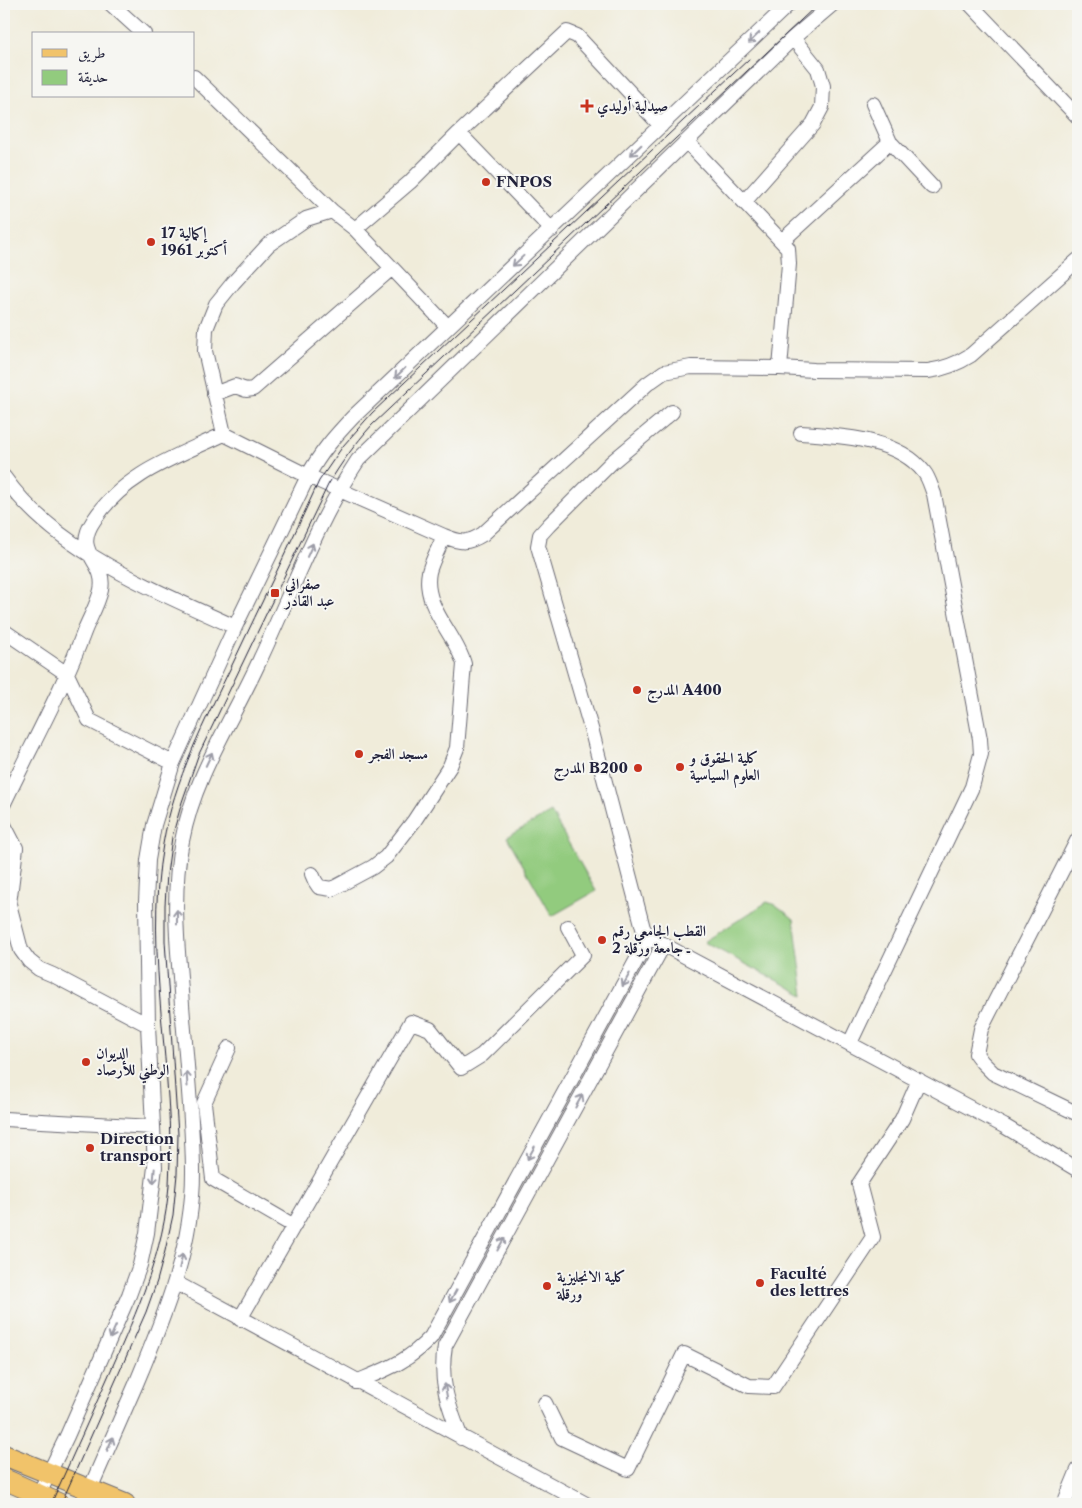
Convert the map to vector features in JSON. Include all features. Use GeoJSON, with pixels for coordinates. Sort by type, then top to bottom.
{"type":"FeatureCollection","features":[{"type":"Feature","properties":{"kind":"highway"},"geometry":{"type":"LineString","coordinates":[[4,1455],[49,1472],[90,1499],[125,1504]]}},
{"type":"Feature","properties":{"kind":"highway"},"geometry":{"type":"LineString","coordinates":[[4,1480],[60,1504]]}},
{"type":"Feature","properties":{"kind":"street"},"geometry":{"type":"LineString","coordinates":[[111,4],[142,32]]}},
{"type":"Feature","properties":{"kind":"street"},"geometry":{"type":"LineString","coordinates":[[39,1494],[67,1436],[125,1304],[140,1265],[147,1233],[155,1167],[148,1025],[146,902],[148,860],[154,825],[173,763],[235,627],[316,460],[331,440],[448,327],[789,4]]}},
{"type":"Feature","properties":{"kind":"street"},"geometry":{"type":"LineString","coordinates":[[90,1499],[158,1333],[176,1284],[185,1242],[193,1171],[177,938],[177,877],[182,840],[192,804],[208,762],[256,669],[338,490],[358,460],[793,38],[833,4]]}},
{"type":"Feature","properties":{"kind":"street"},"geometry":{"type":"LineString","coordinates":[[970,4],[1078,117]]}},
{"type":"Feature","properties":{"kind":"street"},"geometry":{"type":"LineString","coordinates":[[355,228],[410,182],[459,133],[568,32],[577,36],[661,126]]}},
{"type":"Feature","properties":{"kind":"street"},"geometry":{"type":"LineString","coordinates":[[744,202],[813,124],[822,107],[823,86],[818,69],[793,38]]}},
{"type":"Feature","properties":{"kind":"street"},"geometry":{"type":"LineString","coordinates":[[195,78],[332,211],[355,228],[448,327]]}},
{"type":"Feature","properties":{"kind":"street"},"geometry":{"type":"LineString","coordinates":[[873,104],[890,142],[932,187]]}},
{"type":"Feature","properties":{"kind":"street"},"geometry":{"type":"LineString","coordinates":[[459,133],[552,230]]}},
{"type":"Feature","properties":{"kind":"street"},"geometry":{"type":"LineString","coordinates":[[686,142],[788,248],[789,264],[780,368]]}},
{"type":"Feature","properties":{"kind":"street"},"geometry":{"type":"LineString","coordinates":[[782,240],[890,142]]}},
{"type":"Feature","properties":{"kind":"street"},"geometry":{"type":"LineString","coordinates":[[332,211],[306,219],[268,246],[232,282],[216,304],[206,329],[204,341],[224,434],[338,490],[456,541],[464,542],[472,541],[483,534],[647,384],[664,372],[691,367],[928,371],[952,366],[971,355],[1078,260]]}},
{"type":"Feature","properties":{"kind":"street"},"geometry":{"type":"LineString","coordinates":[[214,394],[235,386],[246,390],[253,389],[392,268]]}},
{"type":"Feature","properties":{"kind":"street"},"geometry":{"type":"LineString","coordinates":[[672,412],[612,462],[549,524],[540,535],[538,546],[592,732],[643,928],[649,937],[1004,1126],[1078,1170]]}},
{"type":"Feature","properties":{"kind":"street"},"geometry":{"type":"LineString","coordinates":[[801,433],[843,436],[869,441],[910,458],[925,473],[934,494],[980,739],[981,754],[972,787],[850,1043]]}},
{"type":"Feature","properties":{"kind":"street"},"geometry":{"type":"LineString","coordinates":[[4,803],[67,674],[101,590],[98,570],[85,543],[87,532],[104,506],[125,485],[149,468],[224,434]]}},
{"type":"Feature","properties":{"kind":"street"},"geometry":{"type":"LineString","coordinates":[[4,477],[15,493],[31,510],[89,554],[119,573],[235,627]]}},
{"type":"Feature","properties":{"kind":"street"},"geometry":{"type":"LineString","coordinates":[[312,874],[319,886],[332,889],[373,867],[386,857],[414,821],[450,766],[454,756],[457,748],[464,664],[460,651],[435,608],[430,596],[429,582],[429,572],[444,536]]}},
{"type":"Feature","properties":{"kind":"street"},"geometry":{"type":"LineString","coordinates":[[4,631],[67,674],[89,720],[173,763]]}},
{"type":"Feature","properties":{"kind":"street"},"geometry":{"type":"LineString","coordinates":[[4,825],[16,848],[9,904],[21,950],[29,961],[39,969],[148,1025]]}},
{"type":"Feature","properties":{"kind":"street"},"geometry":{"type":"LineString","coordinates":[[1078,839],[981,1029],[976,1054],[993,1073],[1078,1114]]}},
{"type":"Feature","properties":{"kind":"street"},"geometry":{"type":"LineString","coordinates":[[240,1319],[411,1022],[430,1030],[461,1068],[482,1055],[582,955],[568,927]]}},
{"type":"Feature","properties":{"kind":"street"},"geometry":{"type":"LineString","coordinates":[[356,1382],[392,1367],[410,1357],[431,1337],[649,937]]}},
{"type":"Feature","properties":{"kind":"street"},"geometry":{"type":"LineString","coordinates":[[461,1438],[449,1409],[445,1391],[442,1365],[445,1346],[664,944]]}},
{"type":"Feature","properties":{"kind":"street"},"geometry":{"type":"LineString","coordinates":[[229,1048],[204,1103],[213,1179],[294,1226]]}},
{"type":"Feature","properties":{"kind":"street"},"geometry":{"type":"LineString","coordinates":[[545,1403],[562,1438],[628,1469],[684,1354],[749,1386],[773,1387],[873,1237],[859,1184],[902,1119],[919,1080]]}},
{"type":"Feature","properties":{"kind":"street"},"geometry":{"type":"LineString","coordinates":[[4,1119],[153,1127]]}},
{"type":"Feature","properties":{"kind":"street"},"geometry":{"type":"LineString","coordinates":[[176,1284],[586,1504]]}},
{"type":"Feature","properties":{"kind":"street"},"geometry":{"type":"LineString","coordinates":[[1064,1504],[1078,1470]]}},
{"type":"Feature","properties":{"kind":"green space"},"geometry":{"type":"Polygon","coordinates":[[[551,812],[596,891],[552,916],[507,837],[551,812]]]}},
{"type":"Feature","properties":{"kind":"green space"},"geometry":{"type":"Polygon","coordinates":[[[767,902],[776,905],[794,919],[804,995],[704,942],[767,902]]]}},
{"type":"Feature","properties":{"kind":"tram line"},"geometry":{"type":"LineString","coordinates":[[61,1504],[146,1312],[157,1281],[173,1215],[178,1134],[165,941],[167,874],[172,837],[198,756],[328,485],[348,454],[372,425],[818,4]]}},
{"type":"Feature","properties":{"kind":"tram line"},"geometry":{"type":"LineString","coordinates":[[51,1504],[111,1370],[148,1280],[166,1210],[169,1185],[170,1143],[156,929],[158,886],[168,820],[183,773],[201,729],[319,481],[343,446],[372,413],[749,59]]}},
{"type":"Feature","properties":{"kind":"place","name":"صيدلية أوليدي"},"geometry":{"type":"Point","coordinates":[587,106]}},
{"type":"Feature","properties":{"kind":"place","name":"FNPOS"},"geometry":{"type":"Point","coordinates":[486,182]}},
{"type":"Feature","properties":{"kind":"place","name":"إكمالية 17 أكتوبر 1961"},"geometry":{"type":"Point","coordinates":[151,242]}},
{"type":"Feature","properties":{"kind":"place","name":"صفراني عبد القادر"},"geometry":{"type":"Point","coordinates":[275,593]}},
{"type":"Feature","properties":{"kind":"place","name":"المدرج A400"},"geometry":{"type":"Point","coordinates":[637,690]}},
{"type":"Feature","properties":{"kind":"place","name":"مسجد الفجر"},"geometry":{"type":"Point","coordinates":[359,754]}},
{"type":"Feature","properties":{"kind":"place","name":"كلية الحقوق و العلوم السياسية"},"geometry":{"type":"Point","coordinates":[680,767]}},
{"type":"Feature","properties":{"kind":"place","name":"المدرج B200"},"geometry":{"type":"Point","coordinates":[638,768]}},
{"type":"Feature","properties":{"kind":"place","name":"القطب الجامعي رقم 2 ـ جامعة ورقلة"},"geometry":{"type":"Point","coordinates":[602,940]}},
{"type":"Feature","properties":{"kind":"place","name":"الديوان الوطني للأرصاد"},"geometry":{"type":"Point","coordinates":[86,1062]}},
{"type":"Feature","properties":{"kind":"place","name":"Direction transport"},"geometry":{"type":"Point","coordinates":[90,1148]}},
{"type":"Feature","properties":{"kind":"place","name":"Faculté des lettres"},"geometry":{"type":"Point","coordinates":[760,1283]}},
{"type":"Feature","properties":{"kind":"place","name":"كلية الانجليزية ورقلة"},"geometry":{"type":"Point","coordinates":[547,1286]}}]}
